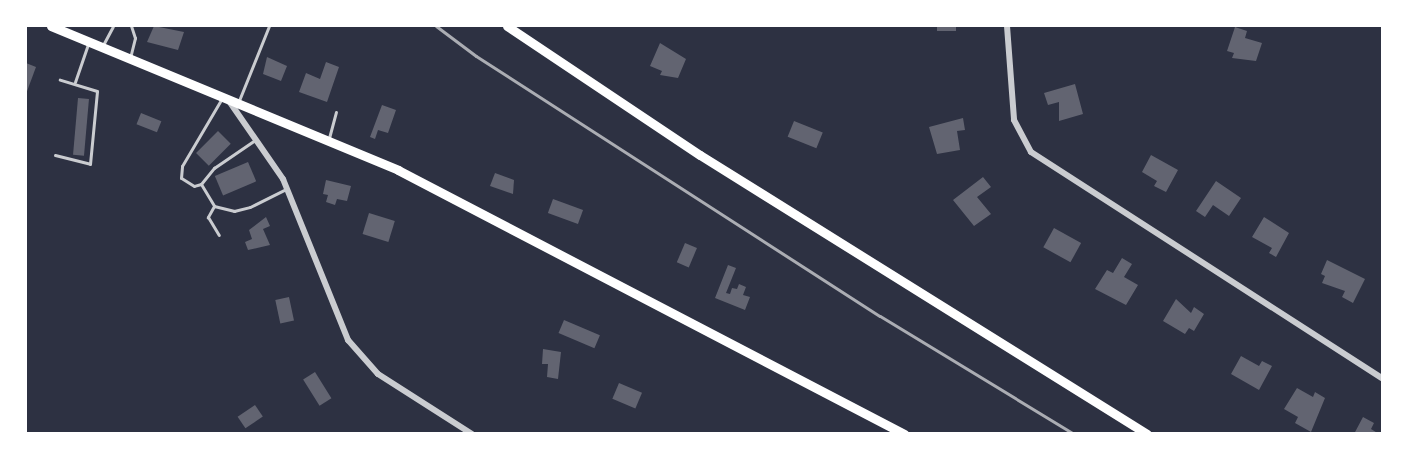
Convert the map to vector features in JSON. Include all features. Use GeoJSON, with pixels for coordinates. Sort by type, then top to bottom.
{"type":"FeatureCollection","features":[{"type":"Feature","properties":{"kind":"main road"},"geometry":{"type":"LineString","coordinates":[[51,26],[66,29],[129,60],[328,140],[456,199],[904,434]]}},
{"type":"Feature","properties":{"kind":"main road"},"geometry":{"type":"LineString","coordinates":[[507,26],[700,155],[1147,434]]}},
{"type":"Feature","properties":{"kind":"street"},"geometry":{"type":"LineString","coordinates":[[1007,26],[1014,120],[1030,152],[1383,378]]}},
{"type":"Feature","properties":{"kind":"street"},"geometry":{"type":"LineString","coordinates":[[225,99],[257,138],[288,189],[348,340],[378,374],[472,434]]}},
{"type":"Feature","properties":{"kind":"lane"},"geometry":{"type":"LineString","coordinates":[[102,47],[113,26]]}},
{"type":"Feature","properties":{"kind":"lane"},"geometry":{"type":"LineString","coordinates":[[129,60],[135,38],[131,26]]}},
{"type":"Feature","properties":{"kind":"lane"},"geometry":{"type":"LineString","coordinates":[[238,105],[269,26]]}},
{"type":"Feature","properties":{"kind":"lane"},"geometry":{"type":"LineString","coordinates":[[75,82],[89,42]]}},
{"type":"Feature","properties":{"kind":"lane"},"geometry":{"type":"LineString","coordinates":[[55,154],[90,164],[97,91],[75,82],[60,80]]}},
{"type":"Feature","properties":{"kind":"lane"},"geometry":{"type":"LineString","coordinates":[[225,99],[182,166],[181,178],[194,186],[201,184],[214,168],[257,138]]}},
{"type":"Feature","properties":{"kind":"lane"},"geometry":{"type":"LineString","coordinates":[[328,140],[336,112]]}},
{"type":"Feature","properties":{"kind":"lane"},"geometry":{"type":"LineString","coordinates":[[201,184],[214,206],[234,211],[250,207],[288,189]]}},
{"type":"Feature","properties":{"kind":"lane"},"geometry":{"type":"LineString","coordinates":[[214,206],[208,217],[219,235]]}},
{"type":"Feature","properties":{"kind":"building"},"geometry":{"type":"Polygon","coordinates":[[[154,26],[184,32],[178,50],[147,42],[154,26]]]}},
{"type":"Feature","properties":{"kind":"building"},"geometry":{"type":"Polygon","coordinates":[[[937,26],[956,26],[956,31],[937,31],[937,26]]]}},
{"type":"Feature","properties":{"kind":"building"},"geometry":{"type":"Polygon","coordinates":[[[1235,27],[1247,31],[1245,38],[1262,43],[1256,61],[1232,58],[1234,53],[1227,51],[1235,27]]]}},
{"type":"Feature","properties":{"kind":"building"},"geometry":{"type":"Polygon","coordinates":[[[660,43],[686,59],[678,78],[660,75],[662,71],[650,66],[660,43]]]}},
{"type":"Feature","properties":{"kind":"building"},"geometry":{"type":"Polygon","coordinates":[[[267,57],[287,66],[281,81],[263,74],[267,57]]]}},
{"type":"Feature","properties":{"kind":"building"},"geometry":{"type":"Polygon","coordinates":[[[326,62],[339,67],[327,102],[299,92],[306,73],[320,79],[326,62]]]}},
{"type":"Feature","properties":{"kind":"building"},"geometry":{"type":"Polygon","coordinates":[[[26,63],[36,67],[26,94],[26,63]]]}},
{"type":"Feature","properties":{"kind":"building"},"geometry":{"type":"Polygon","coordinates":[[[1075,84],[1083,114],[1059,121],[1059,102],[1048,105],[1044,93],[1075,84]]]}},
{"type":"Feature","properties":{"kind":"building"},"geometry":{"type":"Polygon","coordinates":[[[78,98],[89,99],[84,156],[73,155],[78,98]]]}},
{"type":"Feature","properties":{"kind":"building"},"geometry":{"type":"Polygon","coordinates":[[[382,105],[396,110],[388,133],[378,130],[375,139],[370,137],[382,105]]]}},
{"type":"Feature","properties":{"kind":"building"},"geometry":{"type":"Polygon","coordinates":[[[141,113],[161,121],[157,132],[137,124],[141,113]]]}},
{"type":"Feature","properties":{"kind":"building"},"geometry":{"type":"Polygon","coordinates":[[[963,118],[965,130],[957,131],[960,150],[937,154],[929,127],[963,118]]]}},
{"type":"Feature","properties":{"kind":"building"},"geometry":{"type":"Polygon","coordinates":[[[794,121],[823,133],[816,148],[788,137],[794,121]]]}},
{"type":"Feature","properties":{"kind":"building"},"geometry":{"type":"Polygon","coordinates":[[[218,131],[231,144],[209,166],[196,153],[218,131]]]}},
{"type":"Feature","properties":{"kind":"building"},"geometry":{"type":"Polygon","coordinates":[[[1151,155],[1178,170],[1166,192],[1154,186],[1157,181],[1142,172],[1151,155]]]}},
{"type":"Feature","properties":{"kind":"building"},"geometry":{"type":"Polygon","coordinates":[[[248,162],[256,181],[223,195],[215,176],[248,162]]]}},
{"type":"Feature","properties":{"kind":"building"},"geometry":{"type":"Polygon","coordinates":[[[495,173],[514,180],[513,194],[490,186],[495,173]]]}},
{"type":"Feature","properties":{"kind":"building"},"geometry":{"type":"Polygon","coordinates":[[[983,177],[991,187],[977,197],[991,214],[974,226],[953,200],[983,177]]]}},
{"type":"Feature","properties":{"kind":"building"},"geometry":{"type":"Polygon","coordinates":[[[326,180],[351,186],[347,201],[337,199],[335,205],[326,202],[328,195],[323,194],[326,180]]]}},
{"type":"Feature","properties":{"kind":"building"},"geometry":{"type":"Polygon","coordinates":[[[1216,181],[1241,198],[1229,216],[1213,205],[1205,217],[1196,211],[1216,181]]]}},
{"type":"Feature","properties":{"kind":"building"},"geometry":{"type":"Polygon","coordinates":[[[553,199],[583,210],[578,224],[548,213],[553,199]]]}},
{"type":"Feature","properties":{"kind":"building"},"geometry":{"type":"Polygon","coordinates":[[[369,213],[395,221],[388,242],[363,234],[369,213]]]}},
{"type":"Feature","properties":{"kind":"building"},"geometry":{"type":"Polygon","coordinates":[[[266,217],[270,226],[263,229],[270,245],[248,250],[245,242],[252,239],[249,230],[266,217]]]}},
{"type":"Feature","properties":{"kind":"building"},"geometry":{"type":"Polygon","coordinates":[[[1264,217],[1289,233],[1276,257],[1269,253],[1272,248],[1252,237],[1264,217]]]}},
{"type":"Feature","properties":{"kind":"building"},"geometry":{"type":"Polygon","coordinates":[[[1054,228],[1081,243],[1070,262],[1043,247],[1054,228]]]}},
{"type":"Feature","properties":{"kind":"building"},"geometry":{"type":"Polygon","coordinates":[[[685,243],[697,248],[689,267],[677,262],[685,243]]]}},
{"type":"Feature","properties":{"kind":"building"},"geometry":{"type":"Polygon","coordinates":[[[1122,258],[1132,264],[1124,277],[1138,285],[1126,305],[1095,289],[1107,270],[1113,273],[1122,258]]]}},
{"type":"Feature","properties":{"kind":"building"},"geometry":{"type":"Polygon","coordinates":[[[1327,260],[1365,279],[1353,303],[1342,297],[1345,291],[1322,283],[1325,276],[1321,274],[1327,260]]]}},
{"type":"Feature","properties":{"kind":"building"},"geometry":{"type":"Polygon","coordinates":[[[728,265],[736,268],[726,293],[730,294],[732,288],[737,289],[739,284],[746,287],[743,295],[750,297],[745,310],[715,298],[728,265]]]}},
{"type":"Feature","properties":{"kind":"building"},"geometry":{"type":"Polygon","coordinates":[[[289,297],[294,320],[280,323],[275,300],[289,297]]]}},
{"type":"Feature","properties":{"kind":"building"},"geometry":{"type":"Polygon","coordinates":[[[1176,299],[1191,313],[1194,307],[1204,314],[1194,331],[1189,328],[1185,334],[1163,321],[1176,299]]]}},
{"type":"Feature","properties":{"kind":"building"},"geometry":{"type":"Polygon","coordinates":[[[564,320],[600,335],[594,348],[559,333],[564,320]]]}},
{"type":"Feature","properties":{"kind":"building"},"geometry":{"type":"Polygon","coordinates":[[[543,349],[561,352],[558,379],[547,377],[548,364],[542,364],[543,349]]]}},
{"type":"Feature","properties":{"kind":"building"},"geometry":{"type":"Polygon","coordinates":[[[1241,356],[1259,366],[1262,361],[1272,366],[1259,390],[1231,374],[1241,356]]]}},
{"type":"Feature","properties":{"kind":"building"},"geometry":{"type":"Polygon","coordinates":[[[315,372],[331,398],[320,406],[303,379],[315,372]]]}},
{"type":"Feature","properties":{"kind":"building"},"geometry":{"type":"Polygon","coordinates":[[[619,383],[642,393],[635,408],[612,399],[619,383]]]}},
{"type":"Feature","properties":{"kind":"building"},"geometry":{"type":"Polygon","coordinates":[[[1297,388],[1313,397],[1315,392],[1325,398],[1311,432],[1295,423],[1298,417],[1284,409],[1297,388]]]}},
{"type":"Feature","properties":{"kind":"building"},"geometry":{"type":"Polygon","coordinates":[[[255,405],[263,417],[245,428],[238,417],[255,405]]]}},
{"type":"Feature","properties":{"kind":"building"},"geometry":{"type":"Polygon","coordinates":[[[1363,417],[1374,423],[1371,429],[1379,434],[1354,434],[1363,417]]]}},
{"type":"Feature","properties":{"kind":"railway"},"geometry":{"type":"LineString","coordinates":[[436,26],[476,56],[880,316],[1074,434]]}}]}
